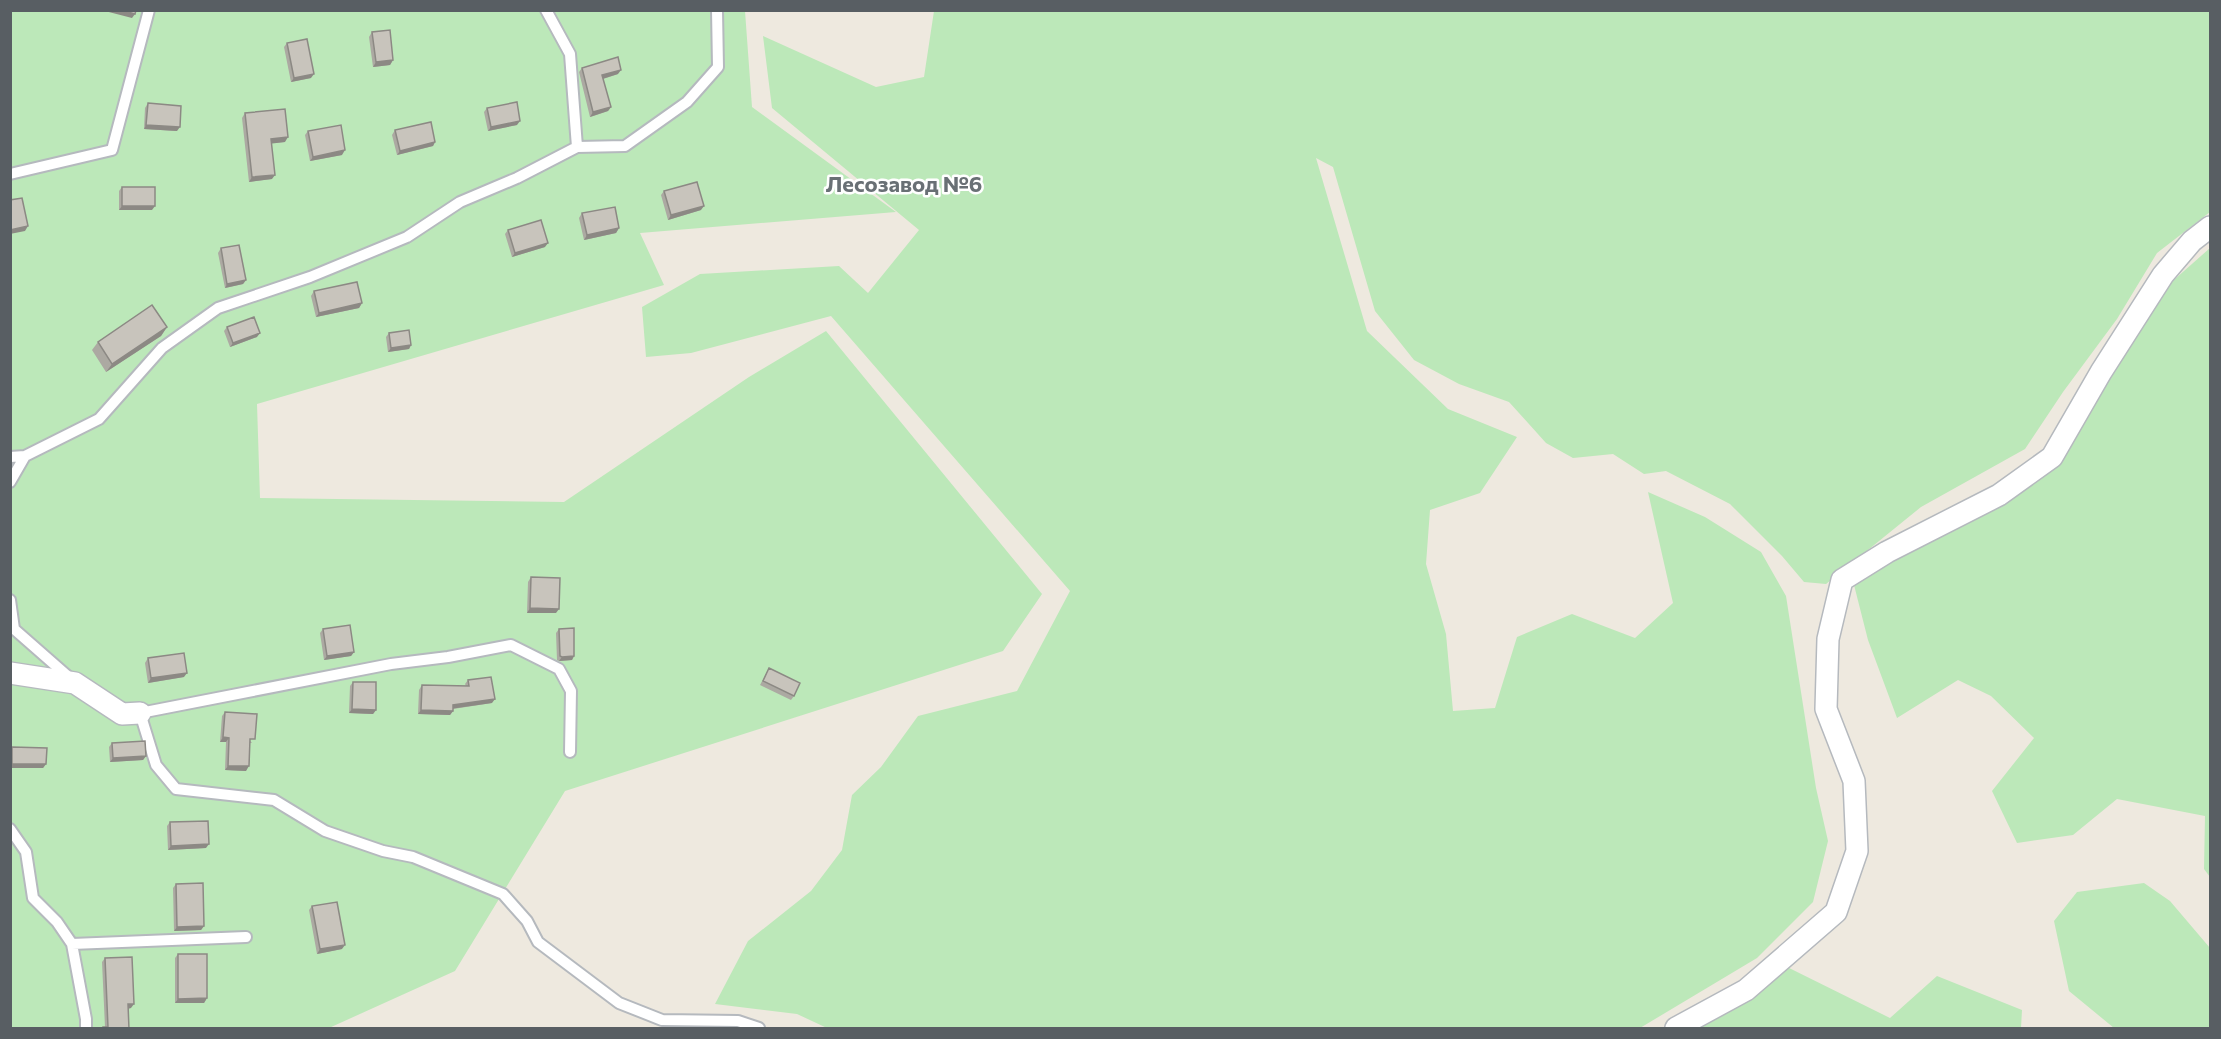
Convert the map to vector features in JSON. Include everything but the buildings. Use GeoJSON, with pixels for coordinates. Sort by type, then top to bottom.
{"type":"FeatureCollection","features":[{"type":"Feature","properties":{"kind":"street"},"geometry":{"type":"LineString","coordinates":[[1676,1029],[1746,990],[1836,912],[1857,851],[1854,781],[1826,709],[1828,639],[1842,580],[1887,552],[2000,495],[2052,457],[2101,372],[2163,275],[2192,241],[2211,227]]}},
{"type":"Feature","properties":{"kind":"street"},"geometry":{"type":"LineString","coordinates":[[10,673],[75,683],[122,714],[140,713]]}},
{"type":"Feature","properties":{"kind":"lane"},"geometry":{"type":"LineString","coordinates":[[10,174],[112,150],[149,10]]}},
{"type":"Feature","properties":{"kind":"lane"},"geometry":{"type":"LineString","coordinates":[[546,10],[570,54],[577,147]]}},
{"type":"Feature","properties":{"kind":"lane"},"geometry":{"type":"LineString","coordinates":[[10,457],[25,456],[99,419],[162,348],[218,308],[310,277],[407,237],[460,202],[517,178],[577,147],[625,146],[687,102],[718,67],[717,10]]}},
{"type":"Feature","properties":{"kind":"lane"},"geometry":{"type":"LineString","coordinates":[[10,482],[25,456]]}},
{"type":"Feature","properties":{"kind":"lane"},"geometry":{"type":"LineString","coordinates":[[10,600],[14,629],[75,683]]}},
{"type":"Feature","properties":{"kind":"lane"},"geometry":{"type":"LineString","coordinates":[[570,752],[571,691],[559,669],[511,645],[448,657],[392,664],[140,713],[156,765],[176,789],[274,800],[326,831],[383,851],[412,857],[503,894],[527,921],[538,942],[619,1003],[662,1020],[738,1021],[759,1029]]}},
{"type":"Feature","properties":{"kind":"lane"},"geometry":{"type":"LineString","coordinates":[[10,829],[26,852],[33,898],[57,922],[72,944],[86,1029]]}},
{"type":"Feature","properties":{"kind":"lane"},"geometry":{"type":"LineString","coordinates":[[72,944],[246,937]]}},
{"type":"Feature","properties":{"kind":"green space"},"geometry":{"type":"Polygon","coordinates":[[[10,11],[745,11],[752,107],[896,212],[640,233],[664,285],[257,404],[260,498],[564,502],[749,377],[826,331],[1042,594],[1003,651],[565,791],[455,971],[329,1028],[11,1028],[10,11]]]}},
{"type":"Feature","properties":{"kind":"green space"},"geometry":{"type":"Polygon","coordinates":[[[934,11],[2210,11],[2210,212],[2157,253],[2117,319],[2063,392],[2025,449],[1921,507],[1826,584],[1804,582],[1782,556],[1730,504],[1666,471],[1644,474],[1613,454],[1573,458],[1546,443],[1509,402],[1459,384],[1414,360],[1375,311],[1333,167],[1316,158],[1367,331],[1448,409],[1517,437],[1480,493],[1430,510],[1426,564],[1446,634],[1453,711],[1495,708],[1517,637],[1572,614],[1635,638],[1673,603],[1648,492],[1705,517],[1761,552],[1786,596],[1816,788],[1828,841],[1813,902],[1757,958],[1640,1028],[827,1028],[797,1014],[715,1004],[748,941],[811,891],[842,850],[852,795],[881,767],[918,716],[1017,691],[1070,591],[831,316],[691,353],[646,357],[642,307],[700,274],[839,266],[868,293],[919,230],[772,108],[763,36],[876,87],[924,77],[934,11]]]}},
{"type":"Feature","properties":{"kind":"green space"},"geometry":{"type":"Polygon","coordinates":[[[2210,248],[2210,877],[2204,869],[2205,816],[2117,799],[2073,835],[2017,843],[1992,791],[2034,738],[1991,696],[1958,680],[1897,718],[1868,640],[1853,581],[1920,524],[2032,466],[2149,302],[2210,248]]]}},
{"type":"Feature","properties":{"kind":"green space"},"geometry":{"type":"Polygon","coordinates":[[[2144,883],[2170,901],[2210,948],[2210,1028],[2114,1028],[2069,991],[2054,921],[2077,892],[2144,883]]]}},
{"type":"Feature","properties":{"kind":"green space"},"geometry":{"type":"Polygon","coordinates":[[[1777,962],[1890,1018],[1937,976],[2022,1010],[2021,1028],[1664,1028],[1777,962]]]}},
{"type":"Feature","properties":{"kind":"district","name":"Лесозавод №6"},"geometry":{"type":"Point","coordinates":[904,184]}}]}
